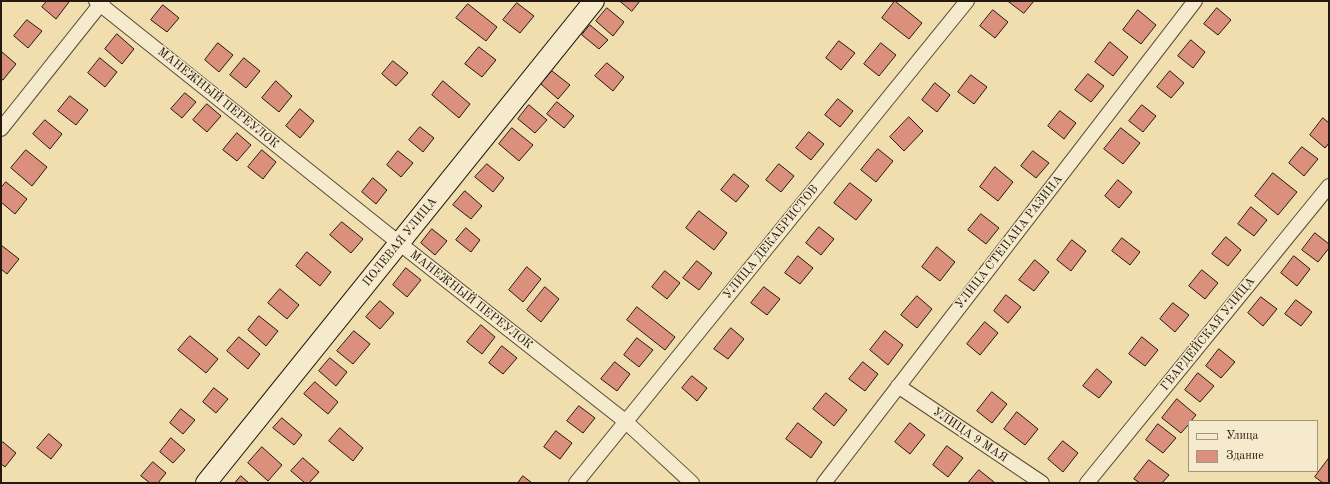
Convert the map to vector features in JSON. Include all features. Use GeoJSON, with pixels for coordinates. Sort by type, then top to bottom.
{"type":"FeatureCollection","features":[{"type":"Feature","properties":{"kind":"street","name":"ПОЛЕВАЯ УЛИЦА"},"geometry":{"type":"LineString","coordinates":[[206,483],[594,1]]}},
{"type":"Feature","properties":{"kind":"street","name":"УЛИЦА ДЕКАБРИСТОВ"},"geometry":{"type":"LineString","coordinates":[[576,483],[967,1]]}},
{"type":"Feature","properties":{"kind":"street","name":"УЛИЦА СТЕПАНА РАЗИНА"},"geometry":{"type":"LineString","coordinates":[[824,483],[1195,1]]}},
{"type":"Feature","properties":{"kind":"street","name":"МАНЕЖНЫЙ ПЕРЕУЛОК"},"geometry":{"type":"LineString","coordinates":[[100,2],[399,243],[625,421],[692,483]]}},
{"type":"Feature","properties":{"kind":"street"},"geometry":{"type":"LineString","coordinates":[[1,129],[100,2]]}},
{"type":"Feature","properties":{"kind":"street","name":"ГВАРДЕЙСКАЯ УЛИЦА"},"geometry":{"type":"LineString","coordinates":[[1087,483],[1329,186]]}},
{"type":"Feature","properties":{"kind":"street","name":"УЛИЦА 9 МАЯ"},"geometry":{"type":"LineString","coordinates":[[898,386],[1042,483]]}},
{"type":"Feature","properties":{"kind":"building"},"geometry":{"type":"Polygon","coordinates":[[[47,1],[69,2],[56,19],[42,7],[47,1]]]}},
{"type":"Feature","properties":{"kind":"building"},"geometry":{"type":"Polygon","coordinates":[[[620,1],[640,1],[632,11],[620,1]]]}},
{"type":"Feature","properties":{"kind":"building"},"geometry":{"type":"Polygon","coordinates":[[[895,1],[922,23],[909,39],[882,18],[895,1]]]}},
{"type":"Feature","properties":{"kind":"building"},"geometry":{"type":"Polygon","coordinates":[[[1008,1],[1034,1],[1024,13],[1008,1]]]}},
{"type":"Feature","properties":{"kind":"building"},"geometry":{"type":"Polygon","coordinates":[[[517,3],[534,16],[520,33],[503,20],[517,3]]]}},
{"type":"Feature","properties":{"kind":"building"},"geometry":{"type":"Polygon","coordinates":[[[468,4],[497,27],[486,41],[456,18],[468,4]]]}},
{"type":"Feature","properties":{"kind":"building"},"geometry":{"type":"Polygon","coordinates":[[[163,5],[179,18],[167,32],[151,20],[163,5]]]}},
{"type":"Feature","properties":{"kind":"building"},"geometry":{"type":"Polygon","coordinates":[[[607,8],[624,22],[613,36],[596,21],[607,8]]]}},
{"type":"Feature","properties":{"kind":"building"},"geometry":{"type":"Polygon","coordinates":[[[1217,8],[1231,20],[1218,35],[1204,24],[1217,8]]]}},
{"type":"Feature","properties":{"kind":"building"},"geometry":{"type":"Polygon","coordinates":[[[993,10],[1008,22],[995,38],[980,26],[993,10]]]}},
{"type":"Feature","properties":{"kind":"building"},"geometry":{"type":"Polygon","coordinates":[[[1138,10],[1156,25],[1141,44],[1123,30],[1138,10]]]}},
{"type":"Feature","properties":{"kind":"building"},"geometry":{"type":"Polygon","coordinates":[[[27,20],[42,31],[28,48],[14,36],[27,20]]]}},
{"type":"Feature","properties":{"kind":"building"},"geometry":{"type":"Polygon","coordinates":[[[590,25],[608,40],[599,49],[582,35],[590,25]]]}},
{"type":"Feature","properties":{"kind":"building"},"geometry":{"type":"Polygon","coordinates":[[[117,34],[134,49],[122,64],[105,49],[117,34]]]}},
{"type":"Feature","properties":{"kind":"building"},"geometry":{"type":"Polygon","coordinates":[[[1191,40],[1205,52],[1193,68],[1178,56],[1191,40]]]}},
{"type":"Feature","properties":{"kind":"building"},"geometry":{"type":"Polygon","coordinates":[[[839,41],[855,53],[841,70],[826,58],[839,41]]]}},
{"type":"Feature","properties":{"kind":"building"},"geometry":{"type":"Polygon","coordinates":[[[1110,42],[1128,57],[1113,76],[1095,62],[1110,42]]]}},
{"type":"Feature","properties":{"kind":"building"},"geometry":{"type":"Polygon","coordinates":[[[218,43],[233,55],[219,72],[205,60],[218,43]]]}},
{"type":"Feature","properties":{"kind":"building"},"geometry":{"type":"Polygon","coordinates":[[[881,43],[896,55],[879,76],[864,64],[881,43]]]}},
{"type":"Feature","properties":{"kind":"building"},"geometry":{"type":"Polygon","coordinates":[[[479,47],[496,60],[482,77],[465,64],[479,47]]]}},
{"type":"Feature","properties":{"kind":"building"},"geometry":{"type":"Polygon","coordinates":[[[2,52],[16,64],[3,80],[1,79],[2,52]]]}},
{"type":"Feature","properties":{"kind":"building"},"geometry":{"type":"Polygon","coordinates":[[[100,58],[117,72],[105,87],[88,73],[100,58]]]}},
{"type":"Feature","properties":{"kind":"building"},"geometry":{"type":"Polygon","coordinates":[[[244,58],[260,71],[246,88],[230,75],[244,58]]]}},
{"type":"Feature","properties":{"kind":"building"},"geometry":{"type":"Polygon","coordinates":[[[393,61],[408,73],[396,86],[382,74],[393,61]]]}},
{"type":"Feature","properties":{"kind":"building"},"geometry":{"type":"Polygon","coordinates":[[[607,63],[624,77],[613,91],[595,76],[607,63]]]}},
{"type":"Feature","properties":{"kind":"building"},"geometry":{"type":"Polygon","coordinates":[[[552,71],[570,85],[558,99],[541,84],[552,71]]]}},
{"type":"Feature","properties":{"kind":"building"},"geometry":{"type":"Polygon","coordinates":[[[1170,71],[1184,83],[1171,98],[1157,87],[1170,71]]]}},
{"type":"Feature","properties":{"kind":"building"},"geometry":{"type":"Polygon","coordinates":[[[1088,74],[1104,86],[1091,102],[1075,90],[1088,74]]]}},
{"type":"Feature","properties":{"kind":"building"},"geometry":{"type":"Polygon","coordinates":[[[971,75],[987,87],[974,104],[958,92],[971,75]]]}},
{"type":"Feature","properties":{"kind":"building"},"geometry":{"type":"Polygon","coordinates":[[[276,81],[292,96],[279,112],[262,98],[276,81]]]}},
{"type":"Feature","properties":{"kind":"building"},"geometry":{"type":"Polygon","coordinates":[[[443,81],[470,104],[459,118],[432,95],[443,81]]]}},
{"type":"Feature","properties":{"kind":"building"},"geometry":{"type":"Polygon","coordinates":[[[935,83],[950,95],[937,112],[922,100],[935,83]]]}},
{"type":"Feature","properties":{"kind":"building"},"geometry":{"type":"Polygon","coordinates":[[[185,93],[196,102],[182,118],[171,109],[185,93]]]}},
{"type":"Feature","properties":{"kind":"building"},"geometry":{"type":"Polygon","coordinates":[[[70,96],[88,110],[76,125],[58,111],[70,96]]]}},
{"type":"Feature","properties":{"kind":"building"},"geometry":{"type":"Polygon","coordinates":[[[838,99],[853,111],[840,127],[825,115],[838,99]]]}},
{"type":"Feature","properties":{"kind":"building"},"geometry":{"type":"Polygon","coordinates":[[[557,102],[574,116],[564,128],[547,114],[557,102]]]}},
{"type":"Feature","properties":{"kind":"building"},"geometry":{"type":"Polygon","coordinates":[[[207,104],[221,116],[207,132],[193,120],[207,104]]]}},
{"type":"Feature","properties":{"kind":"building"},"geometry":{"type":"Polygon","coordinates":[[[529,105],[547,120],[535,133],[518,119],[529,105]]]}},
{"type":"Feature","properties":{"kind":"building"},"geometry":{"type":"Polygon","coordinates":[[[1142,105],[1156,116],[1143,132],[1129,121],[1142,105]]]}},
{"type":"Feature","properties":{"kind":"building"},"geometry":{"type":"Polygon","coordinates":[[[300,109],[314,121],[300,138],[286,126],[300,109]]]}},
{"type":"Feature","properties":{"kind":"building"},"geometry":{"type":"Polygon","coordinates":[[[1060,111],[1076,123],[1064,139],[1048,126],[1060,111]]]}},
{"type":"Feature","properties":{"kind":"building"},"geometry":{"type":"Polygon","coordinates":[[[909,117],[923,131],[904,151],[890,137],[909,117]]]}},
{"type":"Feature","properties":{"kind":"building"},"geometry":{"type":"Polygon","coordinates":[[[1323,118],[1329,123],[1329,143],[1325,148],[1310,135],[1323,118]]]}},
{"type":"Feature","properties":{"kind":"building"},"geometry":{"type":"Polygon","coordinates":[[[45,120],[62,134],[50,149],[33,134],[45,120]]]}},
{"type":"Feature","properties":{"kind":"building"},"geometry":{"type":"Polygon","coordinates":[[[420,127],[434,138],[423,152],[409,140],[420,127]]]}},
{"type":"Feature","properties":{"kind":"building"},"geometry":{"type":"Polygon","coordinates":[[[512,128],[533,145],[519,161],[499,144],[512,128]]]}},
{"type":"Feature","properties":{"kind":"building"},"geometry":{"type":"Polygon","coordinates":[[[1121,128],[1140,143],[1123,164],[1104,149],[1121,128]]]}},
{"type":"Feature","properties":{"kind":"building"},"geometry":{"type":"Polygon","coordinates":[[[809,132],[824,144],[811,160],[796,148],[809,132]]]}},
{"type":"Feature","properties":{"kind":"building"},"geometry":{"type":"Polygon","coordinates":[[[237,133],[251,145],[237,161],[223,150],[237,133]]]}},
{"type":"Feature","properties":{"kind":"building"},"geometry":{"type":"Polygon","coordinates":[[[1302,147],[1318,159],[1304,176],[1289,163],[1302,147]]]}},
{"type":"Feature","properties":{"kind":"building"},"geometry":{"type":"Polygon","coordinates":[[[878,149],[893,161],[876,182],[861,170],[878,149]]]}},
{"type":"Feature","properties":{"kind":"building"},"geometry":{"type":"Polygon","coordinates":[[[26,150],[47,167],[32,186],[11,168],[26,150]]]}},
{"type":"Feature","properties":{"kind":"building"},"geometry":{"type":"Polygon","coordinates":[[[262,150],[276,162],[263,179],[248,167],[262,150]]]}},
{"type":"Feature","properties":{"kind":"building"},"geometry":{"type":"Polygon","coordinates":[[[398,151],[413,163],[401,177],[387,165],[398,151]]]}},
{"type":"Feature","properties":{"kind":"building"},"geometry":{"type":"Polygon","coordinates":[[[1033,151],[1049,163],[1036,178],[1021,166],[1033,151]]]}},
{"type":"Feature","properties":{"kind":"building"},"geometry":{"type":"Polygon","coordinates":[[[487,164],[504,178],[493,192],[475,177],[487,164]]]}},
{"type":"Feature","properties":{"kind":"building"},"geometry":{"type":"Polygon","coordinates":[[[779,164],[794,176],[781,192],[766,180],[779,164]]]}},
{"type":"Feature","properties":{"kind":"building"},"geometry":{"type":"Polygon","coordinates":[[[995,167],[1013,182],[998,201],[980,187],[995,167]]]}},
{"type":"Feature","properties":{"kind":"building"},"geometry":{"type":"Polygon","coordinates":[[[1273,173],[1297,192],[1278,215],[1255,196],[1273,173]]]}},
{"type":"Feature","properties":{"kind":"building"},"geometry":{"type":"Polygon","coordinates":[[[734,174],[749,186],[736,202],[721,190],[734,174]]]}},
{"type":"Feature","properties":{"kind":"building"},"geometry":{"type":"Polygon","coordinates":[[[373,178],[387,190],[376,204],[362,192],[373,178]]]}},
{"type":"Feature","properties":{"kind":"building"},"geometry":{"type":"Polygon","coordinates":[[[1118,180],[1132,192],[1119,208],[1105,196],[1118,180]]]}},
{"type":"Feature","properties":{"kind":"building"},"geometry":{"type":"Polygon","coordinates":[[[6,182],[27,199],[15,214],[1,202],[1,188],[6,182]]]}},
{"type":"Feature","properties":{"kind":"building"},"geometry":{"type":"Polygon","coordinates":[[[850,183],[872,200],[856,220],[834,203],[850,183]]]}},
{"type":"Feature","properties":{"kind":"building"},"geometry":{"type":"Polygon","coordinates":[[[465,191],[482,206],[471,219],[453,205],[465,191]]]}},
{"type":"Feature","properties":{"kind":"building"},"geometry":{"type":"Polygon","coordinates":[[[1251,207],[1267,220],[1254,236],[1238,224],[1251,207]]]}},
{"type":"Feature","properties":{"kind":"building"},"geometry":{"type":"Polygon","coordinates":[[[699,211],[727,233],[714,250],[686,228],[699,211]]]}},
{"type":"Feature","properties":{"kind":"building"},"geometry":{"type":"Polygon","coordinates":[[[981,214],[999,228],[986,244],[968,230],[981,214]]]}},
{"type":"Feature","properties":{"kind":"building"},"geometry":{"type":"Polygon","coordinates":[[[342,222],[363,239],[351,253],[330,235],[342,222]]]}},
{"type":"Feature","properties":{"kind":"building"},"geometry":{"type":"Polygon","coordinates":[[[819,227],[834,239],[821,255],[806,243],[819,227]]]}},
{"type":"Feature","properties":{"kind":"building"},"geometry":{"type":"Polygon","coordinates":[[[466,228],[480,240],[471,252],[456,240],[466,228]]]}},
{"type":"Feature","properties":{"kind":"building"},"geometry":{"type":"Polygon","coordinates":[[[432,229],[447,241],[435,255],[421,243],[432,229]]]}},
{"type":"Feature","properties":{"kind":"building"},"geometry":{"type":"Polygon","coordinates":[[[1315,233],[1329,244],[1329,248],[1318,262],[1302,250],[1315,233]]]}},
{"type":"Feature","properties":{"kind":"building"},"geometry":{"type":"Polygon","coordinates":[[[1226,237],[1241,250],[1228,266],[1212,254],[1226,237]]]}},
{"type":"Feature","properties":{"kind":"building"},"geometry":{"type":"Polygon","coordinates":[[[1122,238],[1140,252],[1130,265],[1112,251],[1122,238]]]}},
{"type":"Feature","properties":{"kind":"building"},"geometry":{"type":"Polygon","coordinates":[[[1072,240],[1086,251],[1071,271],[1057,260],[1072,240]]]}},
{"type":"Feature","properties":{"kind":"building"},"geometry":{"type":"Polygon","coordinates":[[[1,245],[19,259],[7,274],[1,269],[1,245]]]}},
{"type":"Feature","properties":{"kind":"building"},"geometry":{"type":"Polygon","coordinates":[[[937,247],[955,262],[940,281],[922,267],[937,247]]]}},
{"type":"Feature","properties":{"kind":"building"},"geometry":{"type":"Polygon","coordinates":[[[307,252],[331,272],[320,286],[296,266],[307,252]]]}},
{"type":"Feature","properties":{"kind":"building"},"geometry":{"type":"Polygon","coordinates":[[[798,256],[813,268],[800,284],[785,273],[798,256]]]}},
{"type":"Feature","properties":{"kind":"building"},"geometry":{"type":"Polygon","coordinates":[[[1294,256],[1310,269],[1297,286],[1281,273],[1294,256]]]}},
{"type":"Feature","properties":{"kind":"building"},"geometry":{"type":"Polygon","coordinates":[[[1035,260],[1049,272],[1034,291],[1019,280],[1035,260]]]}},
{"type":"Feature","properties":{"kind":"building"},"geometry":{"type":"Polygon","coordinates":[[[697,261],[712,273],[699,290],[683,278],[697,261]]]}},
{"type":"Feature","properties":{"kind":"building"},"geometry":{"type":"Polygon","coordinates":[[[527,267],[541,279],[523,302],[509,290],[527,267]]]}},
{"type":"Feature","properties":{"kind":"building"},"geometry":{"type":"Polygon","coordinates":[[[406,268],[421,280],[407,297],[393,285],[406,268]]]}},
{"type":"Feature","properties":{"kind":"building"},"geometry":{"type":"Polygon","coordinates":[[[1202,270],[1218,283],[1205,299],[1189,286],[1202,270]]]}},
{"type":"Feature","properties":{"kind":"building"},"geometry":{"type":"Polygon","coordinates":[[[665,271],[680,283],[667,299],[652,287],[665,271]]]}},
{"type":"Feature","properties":{"kind":"building"},"geometry":{"type":"Polygon","coordinates":[[[545,287],[559,299],[541,322],[527,310],[545,287]]]}},
{"type":"Feature","properties":{"kind":"building"},"geometry":{"type":"Polygon","coordinates":[[[764,287],[780,299],[767,315],[751,303],[764,287]]]}},
{"type":"Feature","properties":{"kind":"building"},"geometry":{"type":"Polygon","coordinates":[[[280,289],[299,305],[287,319],[268,303],[280,289]]]}},
{"type":"Feature","properties":{"kind":"building"},"geometry":{"type":"Polygon","coordinates":[[[1006,295],[1021,307],[1008,323],[994,311],[1006,295]]]}},
{"type":"Feature","properties":{"kind":"building"},"geometry":{"type":"Polygon","coordinates":[[[917,296],[932,309],[917,328],[901,315],[917,296]]]}},
{"type":"Feature","properties":{"kind":"building"},"geometry":{"type":"Polygon","coordinates":[[[1261,297],[1277,309],[1263,326],[1248,313],[1261,297]]]}},
{"type":"Feature","properties":{"kind":"building"},"geometry":{"type":"Polygon","coordinates":[[[1296,300],[1312,312],[1301,326],[1285,314],[1296,300]]]}},
{"type":"Feature","properties":{"kind":"building"},"geometry":{"type":"Polygon","coordinates":[[[380,301],[394,313],[380,329],[366,317],[380,301]]]}},
{"type":"Feature","properties":{"kind":"building"},"geometry":{"type":"Polygon","coordinates":[[[1173,303],[1189,315],[1175,332],[1160,319],[1173,303]]]}},
{"type":"Feature","properties":{"kind":"building"},"geometry":{"type":"Polygon","coordinates":[[[637,307],[675,337],[665,350],[627,320],[637,307]]]}},
{"type":"Feature","properties":{"kind":"building"},"geometry":{"type":"Polygon","coordinates":[[[259,316],[278,331],[266,346],[248,330],[259,316]]]}},
{"type":"Feature","properties":{"kind":"building"},"geometry":{"type":"Polygon","coordinates":[[[985,322],[998,333],[980,355],[967,344],[985,322]]]}},
{"type":"Feature","properties":{"kind":"building"},"geometry":{"type":"Polygon","coordinates":[[[481,325],[495,337],[482,354],[467,342],[481,325]]]}},
{"type":"Feature","properties":{"kind":"building"},"geometry":{"type":"Polygon","coordinates":[[[731,328],[744,339],[728,359],[714,349],[731,328]]]}},
{"type":"Feature","properties":{"kind":"building"},"geometry":{"type":"Polygon","coordinates":[[[354,331],[370,344],[353,364],[337,351],[354,331]]]}},
{"type":"Feature","properties":{"kind":"building"},"geometry":{"type":"Polygon","coordinates":[[[885,331],[903,345],[888,365],[870,350],[885,331]]]}},
{"type":"Feature","properties":{"kind":"building"},"geometry":{"type":"Polygon","coordinates":[[[190,336],[218,359],[206,373],[178,350],[190,336]]]}},
{"type":"Feature","properties":{"kind":"building"},"geometry":{"type":"Polygon","coordinates":[[[239,337],[260,354],[248,369],[227,351],[239,337]]]}},
{"type":"Feature","properties":{"kind":"building"},"geometry":{"type":"Polygon","coordinates":[[[1142,337],[1158,350],[1145,366],[1129,354],[1142,337]]]}},
{"type":"Feature","properties":{"kind":"building"},"geometry":{"type":"Polygon","coordinates":[[[637,338],[653,350],[639,367],[624,355],[637,338]]]}},
{"type":"Feature","properties":{"kind":"building"},"geometry":{"type":"Polygon","coordinates":[[[502,346],[517,358],[503,374],[489,363],[502,346]]]}},
{"type":"Feature","properties":{"kind":"building"},"geometry":{"type":"Polygon","coordinates":[[[1219,349],[1235,362],[1221,378],[1206,366],[1219,349]]]}},
{"type":"Feature","properties":{"kind":"building"},"geometry":{"type":"Polygon","coordinates":[[[330,358],[347,372],[336,386],[319,371],[330,358]]]}},
{"type":"Feature","properties":{"kind":"building"},"geometry":{"type":"Polygon","coordinates":[[[615,362],[630,374],[617,391],[601,379],[615,362]]]}},
{"type":"Feature","properties":{"kind":"building"},"geometry":{"type":"Polygon","coordinates":[[[863,362],[878,374],[865,391],[849,379],[863,362]]]}},
{"type":"Feature","properties":{"kind":"building"},"geometry":{"type":"Polygon","coordinates":[[[1097,369],[1112,382],[1099,398],[1083,386],[1097,369]]]}},
{"type":"Feature","properties":{"kind":"building"},"geometry":{"type":"Polygon","coordinates":[[[1198,373],[1214,386],[1200,402],[1185,390],[1198,373]]]}},
{"type":"Feature","properties":{"kind":"building"},"geometry":{"type":"Polygon","coordinates":[[[692,376],[707,388],[697,401],[682,388],[692,376]]]}},
{"type":"Feature","properties":{"kind":"building"},"geometry":{"type":"Polygon","coordinates":[[[315,382],[338,402],[328,414],[304,394],[315,382]]]}},
{"type":"Feature","properties":{"kind":"building"},"geometry":{"type":"Polygon","coordinates":[[[214,388],[228,399],[216,413],[203,402],[214,388]]]}},
{"type":"Feature","properties":{"kind":"building"},"geometry":{"type":"Polygon","coordinates":[[[992,392],[1007,404],[992,423],[977,411],[992,392]]]}},
{"type":"Feature","properties":{"kind":"building"},"geometry":{"type":"Polygon","coordinates":[[[826,393],[847,410],[834,426],[813,409],[826,393]]]}},
{"type":"Feature","properties":{"kind":"building"},"geometry":{"type":"Polygon","coordinates":[[[1177,399],[1196,415],[1192,420],[1188,420],[1188,425],[1181,433],[1162,418],[1177,399]]]}},
{"type":"Feature","properties":{"kind":"building"},"geometry":{"type":"Polygon","coordinates":[[[579,406],[595,418],[583,433],[567,421],[579,406]]]}},
{"type":"Feature","properties":{"kind":"building"},"geometry":{"type":"Polygon","coordinates":[[[181,409],[195,420],[183,434],[170,423],[181,409]]]}},
{"type":"Feature","properties":{"kind":"building"},"geometry":{"type":"Polygon","coordinates":[[[1017,412],[1038,429],[1025,445],[1004,429],[1017,412]]]}},
{"type":"Feature","properties":{"kind":"building"},"geometry":{"type":"Polygon","coordinates":[[[282,418],[302,435],[294,445],[273,428],[282,418]]]}},
{"type":"Feature","properties":{"kind":"building"},"geometry":{"type":"Polygon","coordinates":[[[798,423],[822,442],[811,458],[786,439],[798,423]]]}},
{"type":"Feature","properties":{"kind":"building"},"geometry":{"type":"Polygon","coordinates":[[[910,423],[925,435],[910,454],[895,442],[910,423]]]}},
{"type":"Feature","properties":{"kind":"building"},"geometry":{"type":"Polygon","coordinates":[[[1158,424],[1176,438],[1163,453],[1146,440],[1158,424]]]}},
{"type":"Feature","properties":{"kind":"building"},"geometry":{"type":"Polygon","coordinates":[[[340,428],[363,448],[353,461],[329,441],[340,428]]]}},
{"type":"Feature","properties":{"kind":"building"},"geometry":{"type":"Polygon","coordinates":[[[556,431],[572,443],[560,459],[544,447],[556,431]]]}},
{"type":"Feature","properties":{"kind":"building"},"geometry":{"type":"Polygon","coordinates":[[[49,434],[62,445],[51,459],[37,448],[49,434]]]}},
{"type":"Feature","properties":{"kind":"building"},"geometry":{"type":"Polygon","coordinates":[[[171,438],[185,450],[173,463],[160,452],[171,438]]]}},
{"type":"Feature","properties":{"kind":"building"},"geometry":{"type":"Polygon","coordinates":[[[1063,441],[1078,453],[1063,472],[1048,459],[1063,441]]]}},
{"type":"Feature","properties":{"kind":"building"},"geometry":{"type":"Polygon","coordinates":[[[3,442],[16,453],[5,467],[1,464],[1,444],[3,442]]]}},
{"type":"Feature","properties":{"kind":"building"},"geometry":{"type":"Polygon","coordinates":[[[947,446],[963,458],[948,477],[933,465],[947,446]]]}},
{"type":"Feature","properties":{"kind":"building"},"geometry":{"type":"Polygon","coordinates":[[[262,447],[282,465],[268,481],[248,463],[262,447]]]}},
{"type":"Feature","properties":{"kind":"building"},"geometry":{"type":"Polygon","coordinates":[[[303,458],[319,472],[309,483],[305,483],[291,471],[303,458]]]}},
{"type":"Feature","properties":{"kind":"building"},"geometry":{"type":"Polygon","coordinates":[[[1329,458],[1329,483],[1323,483],[1315,477],[1329,458]]]}},
{"type":"Feature","properties":{"kind":"building"},"geometry":{"type":"Polygon","coordinates":[[[1149,460],[1169,475],[1162,483],[1140,483],[1134,479],[1149,460]]]}},
{"type":"Feature","properties":{"kind":"building"},"geometry":{"type":"Polygon","coordinates":[[[153,462],[166,473],[158,483],[150,483],[141,476],[153,462]]]}},
{"type":"Feature","properties":{"kind":"building"},"geometry":{"type":"Polygon","coordinates":[[[979,470],[994,482],[968,483],[979,470]]]}},
{"type":"Feature","properties":{"kind":"building"},"geometry":{"type":"Polygon","coordinates":[[[241,476],[249,483],[235,483],[241,476]]]}},
{"type":"Feature","properties":{"kind":"building"},"geometry":{"type":"Polygon","coordinates":[[[523,476],[532,483],[518,483],[523,476]]]}}]}
